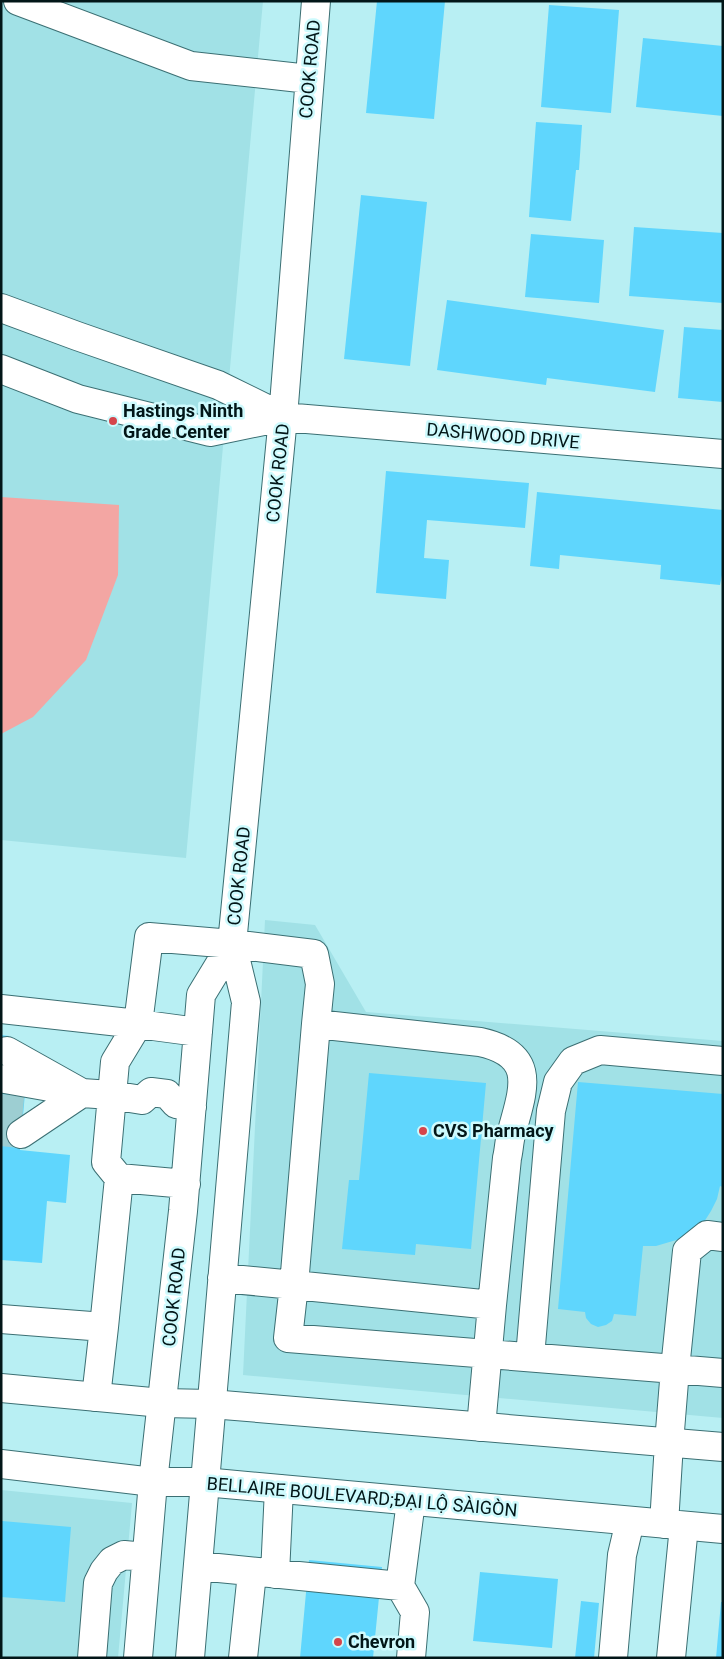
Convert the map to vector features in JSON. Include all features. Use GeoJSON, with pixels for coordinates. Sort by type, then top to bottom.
{"type":"FeatureCollection","features":[{"type":"Feature","properties":{"kind":"street"},"geometry":{"type":"LineString","coordinates":[[18,1],[191,66],[309,79]]}},
{"type":"Feature","properties":{"kind":"street","name":"COOK ROAD"},"geometry":{"type":"LineString","coordinates":[[190,1658],[246,1002],[232,944],[283,417],[316,1]]}},
{"type":"Feature","properties":{"kind":"street"},"geometry":{"type":"LineString","coordinates":[[1,308],[218,385],[283,417]]}},
{"type":"Feature","properties":{"kind":"street"},"geometry":{"type":"LineString","coordinates":[[1,369],[78,399],[210,432],[283,417]]}},
{"type":"Feature","properties":{"kind":"street","name":"DASHWOOD DRIVE"},"geometry":{"type":"LineString","coordinates":[[283,417],[723,454]]}},
{"type":"Feature","properties":{"kind":"street"},"geometry":{"type":"LineString","coordinates":[[96,1397],[119,1178],[106,1162],[111,1095],[115,1062],[138,1024],[149,938],[232,944],[314,954],[320,984],[288,1338],[723,1373]]}},
{"type":"Feature","properties":{"kind":"street","name":"COOK ROAD"},"geometry":{"type":"LineString","coordinates":[[138,1658],[152,1482],[186,1184],[184,1106],[198,1032],[201,995],[232,944]]}},
{"type":"Feature","properties":{"kind":"street"},"geometry":{"type":"LineString","coordinates":[[1,1010],[198,1032]]}},
{"type":"Feature","properties":{"kind":"street"},"geometry":{"type":"LineString","coordinates":[[316,1024],[480,1042],[497,1046],[512,1056],[520,1067],[524,1084],[507,1158],[486,1353],[481,1426]]}},
{"type":"Feature","properties":{"kind":"street"},"geometry":{"type":"LineString","coordinates":[[530,1357],[551,1111],[558,1082],[573,1061],[600,1050],[723,1061]]}},
{"type":"Feature","properties":{"kind":"street"},"geometry":{"type":"LineString","coordinates":[[8,1051],[82,1093]]}},
{"type":"Feature","properties":{"kind":"street"},"geometry":{"type":"LineString","coordinates":[[5,1079],[82,1093],[142,1100],[151,1092],[167,1094],[184,1106]]}},
{"type":"Feature","properties":{"kind":"street"},"geometry":{"type":"LineString","coordinates":[[22,1122],[82,1093]]}},
{"type":"Feature","properties":{"kind":"street"},"geometry":{"type":"LineString","coordinates":[[119,1178],[186,1184]]}},
{"type":"Feature","properties":{"kind":"street"},"geometry":{"type":"LineString","coordinates":[[671,1658],[674,1525],[669,1443],[674,1369],[687,1251],[707,1235],[723,1237]]}},
{"type":"Feature","properties":{"kind":"street"},"geometry":{"type":"LineString","coordinates":[[222,1278],[492,1305]]}},
{"type":"Feature","properties":{"kind":"street"},"geometry":{"type":"LineString","coordinates":[[1,1318],[104,1327]]}},
{"type":"Feature","properties":{"kind":"street"},"geometry":{"type":"LineString","coordinates":[[1,1388],[162,1403],[211,1404],[723,1447]]}},
{"type":"Feature","properties":{"kind":"street","name":"BELLAIRE BOULEVARD;ĐẠI LỘ SÀIGÒN"},"geometry":{"type":"LineString","coordinates":[[1,1464],[152,1482],[204,1482],[723,1529]]}},
{"type":"Feature","properties":{"kind":"street"},"geometry":{"type":"LineString","coordinates":[[243,1658],[264,1574],[279,1489]]}},
{"type":"Feature","properties":{"kind":"street"},"geometry":{"type":"LineString","coordinates":[[410,1658],[415,1612],[400,1586],[411,1501]]}},
{"type":"Feature","properties":{"kind":"street"},"geometry":{"type":"LineString","coordinates":[[613,1658],[622,1555],[630,1521]]}},
{"type":"Feature","properties":{"kind":"street"},"geometry":{"type":"LineString","coordinates":[[92,1658],[98,1583],[104,1571],[112,1561],[124,1556],[146,1557]]}},
{"type":"Feature","properties":{"kind":"street"},"geometry":{"type":"LineString","coordinates":[[198,1566],[400,1586]]}},
{"type":"Feature","properties":{"kind":"shaded area","name":"Hastings Ninth Grade Center"},"geometry":{"type":"Polygon","coordinates":[[[1,1],[263,1],[186,858],[1,840],[1,1]]]}},
{"type":"Feature","properties":{"kind":"shaded area"},"geometry":{"type":"Polygon","coordinates":[[[1,497],[119,505],[118,575],[86,660],[33,717],[1,734],[1,497]]]}},
{"type":"Feature","properties":{"kind":"shaded area"},"geometry":{"type":"Polygon","coordinates":[[[265,920],[315,925],[366,1012],[723,1041],[723,1418],[243,1375],[265,920]]]}},
{"type":"Feature","properties":{"kind":"shaded area"},"geometry":{"type":"Polygon","coordinates":[[[1,1490],[132,1503],[118,1658],[1,1658],[1,1490]]]}},
{"type":"Feature","properties":{"kind":"building"},"geometry":{"type":"Polygon","coordinates":[[[377,1],[445,1],[434,119],[366,113],[377,1]]]}},
{"type":"Feature","properties":{"kind":"building"},"geometry":{"type":"Polygon","coordinates":[[[549,5],[619,10],[611,113],[541,107],[549,5]]]}},
{"type":"Feature","properties":{"kind":"building"},"geometry":{"type":"Polygon","coordinates":[[[643,38],[723,46],[723,116],[636,107],[643,38]]]}},
{"type":"Feature","properties":{"kind":"building"},"geometry":{"type":"Polygon","coordinates":[[[536,122],[582,125],[579,170],[576,170],[571,221],[529,217],[536,122]]]}},
{"type":"Feature","properties":{"kind":"building"},"geometry":{"type":"Polygon","coordinates":[[[361,195],[427,202],[410,366],[344,359],[361,195]]]}},
{"type":"Feature","properties":{"kind":"building"},"geometry":{"type":"Polygon","coordinates":[[[634,227],[723,233],[723,303],[629,296],[634,227]]]}},
{"type":"Feature","properties":{"kind":"building"},"geometry":{"type":"Polygon","coordinates":[[[531,234],[604,240],[599,303],[525,297],[531,234]]]}},
{"type":"Feature","properties":{"kind":"building"},"geometry":{"type":"Polygon","coordinates":[[[447,300],[664,330],[655,392],[547,378],[546,385],[437,370],[447,300]]]}},
{"type":"Feature","properties":{"kind":"building"},"geometry":{"type":"Polygon","coordinates":[[[684,327],[723,330],[723,402],[678,398],[684,327]]]}},
{"type":"Feature","properties":{"kind":"building"},"geometry":{"type":"Polygon","coordinates":[[[386,471],[529,483],[525,528],[427,520],[424,558],[449,560],[446,599],[376,593],[386,471]]]}},
{"type":"Feature","properties":{"kind":"building"},"geometry":{"type":"Polygon","coordinates":[[[537,492],[723,510],[723,570],[720,585],[660,579],[661,565],[560,555],[559,569],[530,566],[537,492]]]}},
{"type":"Feature","properties":{"kind":"building"},"geometry":{"type":"Polygon","coordinates":[[[1,1035],[9,1036],[4,1091],[25,1093],[20,1150],[70,1155],[66,1203],[47,1201],[42,1263],[1,1260],[1,1035]]]}},
{"type":"Feature","properties":{"kind":"building","name":"CVS Pharmacy"},"geometry":{"type":"Polygon","coordinates":[[[369,1073],[486,1083],[471,1249],[416,1244],[415,1255],[342,1249],[349,1180],[359,1180],[369,1073]]]}},
{"type":"Feature","properties":{"kind":"building"},"geometry":{"type":"Polygon","coordinates":[[[578,1082],[723,1094],[723,1187],[720,1186],[717,1199],[711,1211],[704,1222],[683,1238],[656,1246],[643,1246],[636,1316],[614,1314],[612,1321],[598,1327],[591,1324],[586,1318],[585,1312],[558,1309],[578,1082]]]}},
{"type":"Feature","properties":{"kind":"building"},"geometry":{"type":"Polygon","coordinates":[[[2,1521],[71,1527],[65,1602],[1,1597],[2,1521]]]}},
{"type":"Feature","properties":{"kind":"building","name":"Chevron"},"geometry":{"type":"Polygon","coordinates":[[[309,1560],[382,1567],[373,1658],[300,1658],[309,1560]]]}},
{"type":"Feature","properties":{"kind":"building"},"geometry":{"type":"Polygon","coordinates":[[[480,1572],[558,1579],[552,1648],[473,1641],[480,1572]]]}},
{"type":"Feature","properties":{"kind":"building"},"geometry":{"type":"Polygon","coordinates":[[[581,1601],[599,1603],[594,1658],[575,1658],[581,1601]]]}},
{"type":"Feature","properties":{"kind":"building"},"geometry":{"type":"Polygon","coordinates":[[[721,1602],[723,1602],[723,1658],[716,1658],[721,1602]]]}},
{"type":"Feature","properties":{"kind":"tunnel"},"geometry":{"type":"LineString","coordinates":[[1,1108],[23,1110]]}},
{"type":"Feature","properties":{"kind":"tunnel"},"geometry":{"type":"LineString","coordinates":[[1,1132],[21,1134]]}},
{"type":"Feature","properties":{"kind":"place","name":"Hastings Ninth Grade Center"},"geometry":{"type":"Point","coordinates":[113,421]}},
{"type":"Feature","properties":{"kind":"place","name":"CVS Pharmacy"},"geometry":{"type":"Point","coordinates":[423,1131]}},
{"type":"Feature","properties":{"kind":"place","name":"Chevron"},"geometry":{"type":"Point","coordinates":[338,1642]}}]}
